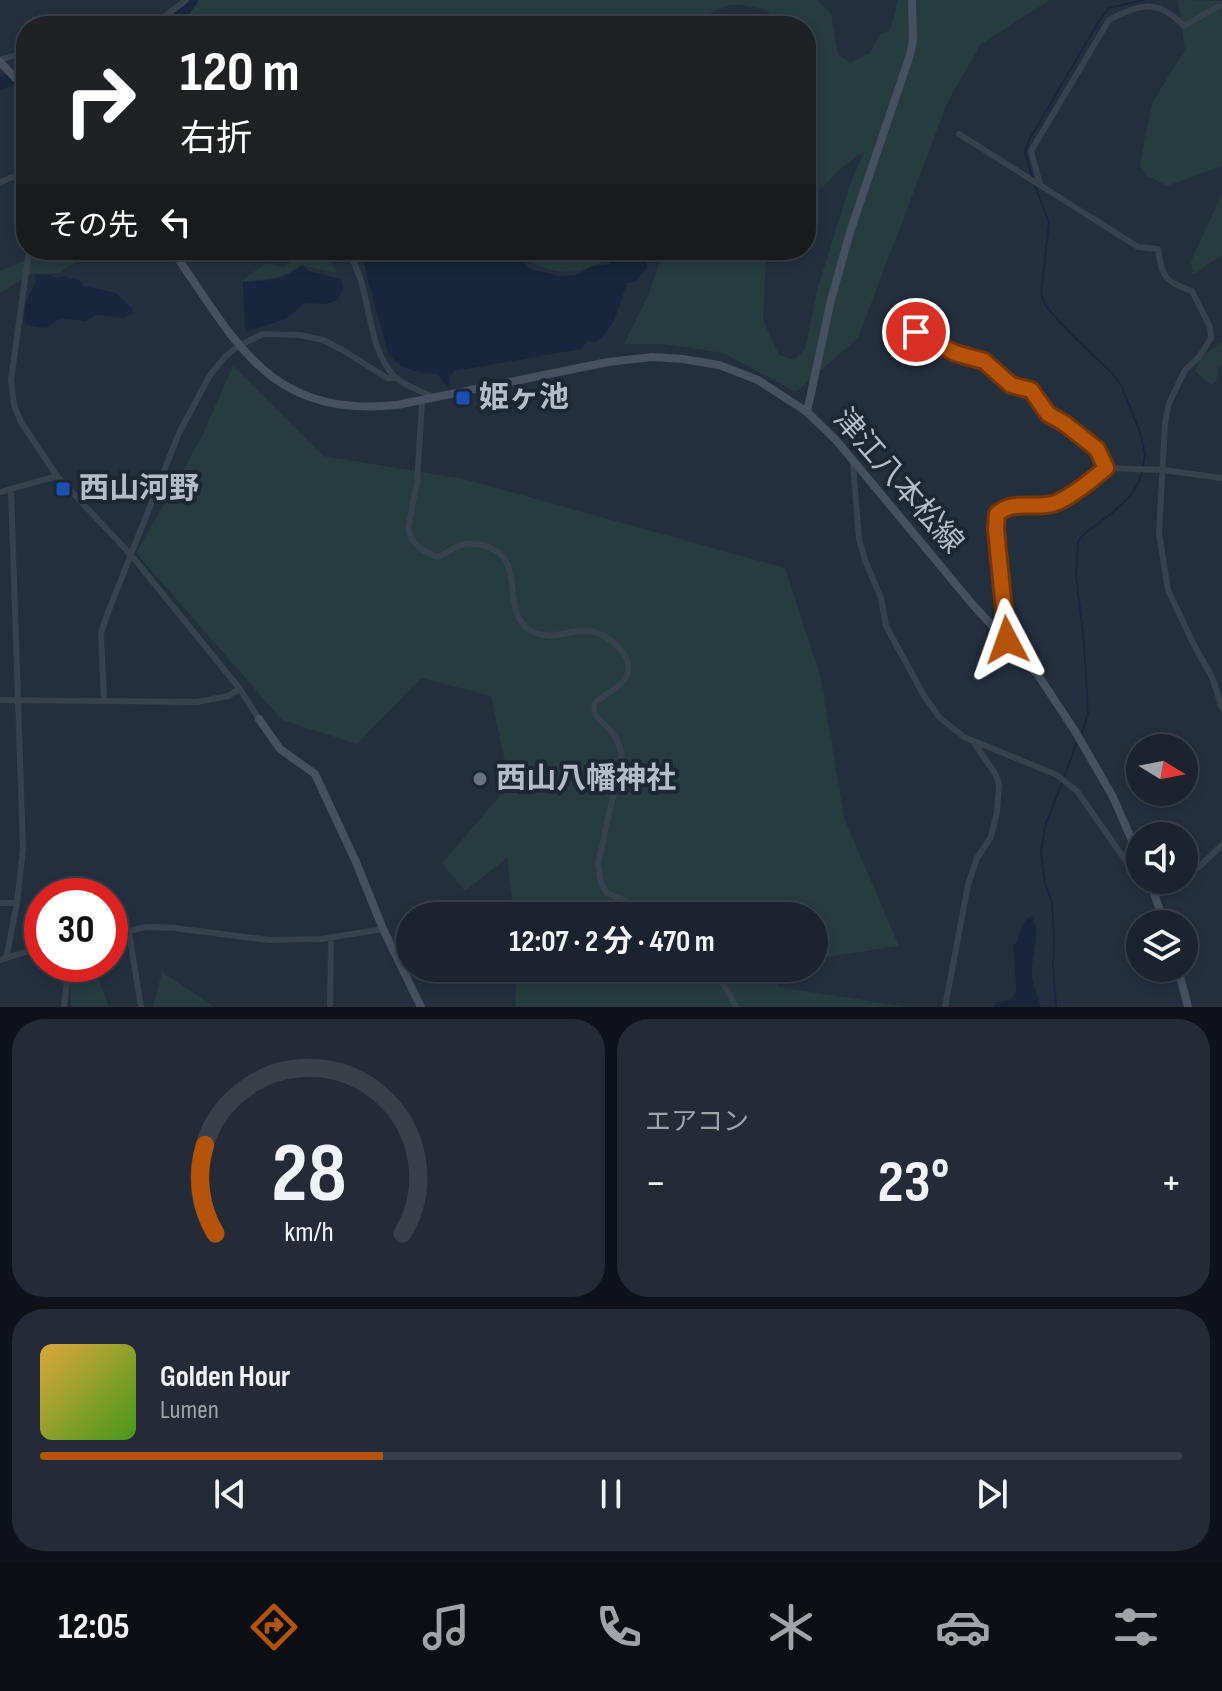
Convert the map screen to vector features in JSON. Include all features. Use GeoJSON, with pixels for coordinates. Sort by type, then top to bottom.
{"type":"FeatureCollection","features":[{"type":"Feature","properties":{"kind":"main road"},"geometry":{"type":"LineString","coordinates":[[807,412],[831,300],[851,229],[910,55],[913,40],[912,0]]}},
{"type":"Feature","properties":{"kind":"main road"},"geometry":{"type":"LineString","coordinates":[[1,63],[16,79]]}},
{"type":"Feature","properties":{"kind":"main road","name":"津江八本松線"},"geometry":{"type":"LineString","coordinates":[[179,260],[238,346],[256,365],[297,393],[318,401],[362,407],[422,402],[608,362],[668,358],[719,365],[758,380],[807,412],[852,459],[973,605],[1038,675],[1075,731],[1113,797],[1126,827]]}},
{"type":"Feature","properties":{"kind":"main road"},"geometry":{"type":"LineString","coordinates":[[259,719],[280,749],[315,774],[421,1007]]}},
{"type":"Feature","properties":{"kind":"main road"},"geometry":{"type":"LineString","coordinates":[[1182,982],[1188,1007]]}},
{"type":"Feature","properties":{"kind":"street"},"geometry":{"type":"LineString","coordinates":[[165,16],[186,0]]}},
{"type":"Feature","properties":{"kind":"street"},"geometry":{"type":"LineString","coordinates":[[1040,184],[1031,151],[1109,20],[1124,11],[1151,4],[1169,8],[1184,26],[1219,6]]}},
{"type":"Feature","properties":{"kind":"street"},"geometry":{"type":"LineString","coordinates":[[959,134],[1138,247],[1158,249],[1161,270],[1172,285],[1192,291],[1210,327],[1209,345],[1185,370],[1169,403],[1165,423],[1159,533],[1164,574],[1178,611],[1212,677],[1222,707]]}},
{"type":"Feature","properties":{"kind":"street"},"geometry":{"type":"LineString","coordinates":[[28,260],[12,392],[21,422],[57,476],[131,555],[240,689],[259,719]]}},
{"type":"Feature","properties":{"kind":"street"},"geometry":{"type":"LineString","coordinates":[[352,260],[384,363],[408,386],[438,398]]}},
{"type":"Feature","properties":{"kind":"street"},"geometry":{"type":"LineString","coordinates":[[897,321],[955,353],[984,361],[1011,385],[1031,390],[1048,414],[1097,449],[1106,468]]}},
{"type":"Feature","properties":{"kind":"street"},"geometry":{"type":"LineString","coordinates":[[104,701],[101,633],[179,433],[210,375],[225,357],[238,346],[263,334],[300,335],[323,340],[387,378],[397,378]]}},
{"type":"Feature","properties":{"kind":"street"},"geometry":{"type":"LineString","coordinates":[[422,402],[417,483],[408,528],[412,540],[437,557],[466,544],[484,545],[501,552],[509,564],[518,615],[524,626],[534,632],[559,636],[593,631],[622,650],[628,658],[628,675],[594,704],[593,712],[617,739],[622,756],[598,873],[607,893],[628,902]]}},
{"type":"Feature","properties":{"kind":"street"},"geometry":{"type":"LineString","coordinates":[[852,459],[859,539],[881,598],[886,626],[939,717],[975,744],[1057,775],[1077,791],[1126,861]]}},
{"type":"Feature","properties":{"kind":"street"},"geometry":{"type":"LineString","coordinates":[[1007,640],[997,514],[1011,506],[1041,506],[1058,502],[1106,468],[1163,470],[1222,478]]}},
{"type":"Feature","properties":{"kind":"street"},"geometry":{"type":"LineString","coordinates":[[0,492],[57,476]]}},
{"type":"Feature","properties":{"kind":"street"},"geometry":{"type":"LineString","coordinates":[[3,960],[17,903],[23,849],[11,490]]}},
{"type":"Feature","properties":{"kind":"street"},"geometry":{"type":"LineString","coordinates":[[0,700],[197,702],[228,696],[240,689]]}},
{"type":"Feature","properties":{"kind":"street"},"geometry":{"type":"LineString","coordinates":[[945,1007],[968,885],[977,858],[991,837],[997,812],[999,785],[996,775],[975,744]]}},
{"type":"Feature","properties":{"kind":"street"},"geometry":{"type":"LineString","coordinates":[[1198,868],[1222,845]]}},
{"type":"Feature","properties":{"kind":"street"},"geometry":{"type":"LineString","coordinates":[[0,903],[17,903]]}},
{"type":"Feature","properties":{"kind":"street"},"geometry":{"type":"LineString","coordinates":[[141,1007],[129,932],[145,927],[174,928],[269,940],[321,939],[383,929]]}},
{"type":"Feature","properties":{"kind":"street"},"geometry":{"type":"LineString","coordinates":[[330,1007],[331,943]]}},
{"type":"Feature","properties":{"kind":"street"},"geometry":{"type":"LineString","coordinates":[[3,960],[24,953]]}},
{"type":"Feature","properties":{"kind":"street"},"geometry":{"type":"LineString","coordinates":[[64,1007],[67,982]]}},
{"type":"Feature","properties":{"kind":"street"},"geometry":{"type":"LineString","coordinates":[[723,982],[736,1007]]}},
{"type":"Feature","properties":{"kind":"green space"},"geometry":{"type":"Polygon","coordinates":[[[180,0],[818,0],[831,14],[838,55],[850,63],[870,53],[880,34],[890,31],[898,0],[1050,0],[981,44],[948,101],[858,338],[796,392],[723,353],[664,344],[624,344],[649,294],[661,260],[766,260],[763,320],[779,355],[794,360],[805,349],[818,287],[851,182],[865,150],[816,194],[816,16],[767,16],[769,11],[736,5],[720,8],[706,16],[167,16],[180,0]]]}},
{"type":"Feature","properties":{"kind":"green space"},"geometry":{"type":"Polygon","coordinates":[[[1178,0],[1222,1],[1222,166],[1167,186],[1148,176],[1140,166],[1152,103],[1185,50],[1178,0]]]}},
{"type":"Feature","properties":{"kind":"green space"},"geometry":{"type":"Polygon","coordinates":[[[1222,194],[1222,255],[1193,275],[1191,261],[1222,194]]]}},
{"type":"Feature","properties":{"kind":"green space"},"geometry":{"type":"Polygon","coordinates":[[[26,260],[78,260],[59,273],[31,274],[0,293],[0,271],[26,260]]]}},
{"type":"Feature","properties":{"kind":"green space"},"geometry":{"type":"Polygon","coordinates":[[[295,260],[332,260],[337,273],[301,265],[273,278],[241,281],[266,263],[283,267],[295,260]]]}},
{"type":"Feature","properties":{"kind":"green space"},"geometry":{"type":"Polygon","coordinates":[[[528,260],[606,260],[582,270],[554,270],[528,260]]]}},
{"type":"Feature","properties":{"kind":"green space"},"geometry":{"type":"Polygon","coordinates":[[[1222,342],[1222,364],[1218,366],[1217,381],[1211,385],[1195,371],[1200,358],[1222,342]]]}},
{"type":"Feature","properties":{"kind":"green space"},"geometry":{"type":"Polygon","coordinates":[[[233,366],[323,456],[464,479],[785,568],[820,675],[844,818],[899,946],[828,957],[828,902],[512,902],[507,858],[465,891],[442,863],[510,784],[491,696],[421,678],[357,744],[282,720],[136,553],[201,438],[233,366]]]}},
{"type":"Feature","properties":{"kind":"green space"},"geometry":{"type":"Polygon","coordinates":[[[162,972],[214,1007],[153,1007],[162,972]]]}},
{"type":"Feature","properties":{"kind":"green space"},"geometry":{"type":"Polygon","coordinates":[[[70,982],[100,982],[109,1007],[71,1007],[70,982]]]}},
{"type":"Feature","properties":{"kind":"green space"},"geometry":{"type":"Polygon","coordinates":[[[516,982],[776,982],[778,987],[908,1007],[515,1007],[516,982]]]}},
{"type":"Feature","properties":{"kind":"water","name":"姫ヶ池"},"geometry":{"type":"Polygon","coordinates":[[[363,260],[521,260],[530,269],[559,276],[577,275],[613,260],[647,260],[647,268],[635,282],[627,283],[608,330],[595,342],[588,341],[581,349],[454,371],[447,387],[437,374],[410,370],[388,353],[363,260]]]}},
{"type":"Feature","properties":{"kind":"water"},"geometry":{"type":"Polygon","coordinates":[[[302,266],[309,271],[341,279],[343,289],[338,300],[326,304],[305,303],[286,319],[245,332],[243,282],[274,279],[302,266]]]}},
{"type":"Feature","properties":{"kind":"water"},"geometry":{"type":"Polygon","coordinates":[[[35,275],[65,276],[80,281],[84,286],[116,293],[133,309],[132,314],[124,318],[96,315],[85,321],[61,318],[46,328],[25,325],[25,304],[36,281],[35,275]]]}},
{"type":"Feature","properties":{"kind":"water"},"geometry":{"type":"Polygon","coordinates":[[[1031,916],[1036,929],[1032,975],[1041,1007],[993,1007],[1015,994],[1013,945],[1018,941],[1023,923],[1031,916]]]}},
{"type":"Feature","properties":{"kind":"waterway"},"geometry":{"type":"LineString","coordinates":[[180,16],[192,0]]}},
{"type":"Feature","properties":{"kind":"waterway"},"geometry":{"type":"LineString","coordinates":[[1032,177],[1025,153],[1028,142],[1099,21],[1109,8],[1144,0]]}},
{"type":"Feature","properties":{"kind":"waterway"},"geometry":{"type":"LineString","coordinates":[[0,84],[16,78]]}},
{"type":"Feature","properties":{"kind":"waterway"},"geometry":{"type":"LineString","coordinates":[[1034,183],[1049,223],[1041,294],[1046,306],[1122,387],[1141,435],[1145,454],[1143,466]]}},
{"type":"Feature","properties":{"kind":"waterway"},"geometry":{"type":"LineString","coordinates":[[1082,733],[1088,713],[1076,577],[1078,542],[1126,500],[1142,472]]}},
{"type":"Feature","properties":{"kind":"waterway"},"geometry":{"type":"LineString","coordinates":[[1064,777],[1077,742]]}},
{"type":"Feature","properties":{"kind":"waterway"},"geometry":{"type":"LineString","coordinates":[[1056,1007],[1052,902],[1045,883],[1041,852],[1046,823],[1062,783]]}},
{"type":"Feature","properties":{"kind":"place","name":"姫ヶ池"},"geometry":{"type":"Point","coordinates":[463,398]}},
{"type":"Feature","properties":{"kind":"place","name":"西山河野"},"geometry":{"type":"Point","coordinates":[63,489]}},
{"type":"Feature","properties":{"kind":"place","name":"西山八幡神社"},"geometry":{"type":"Point","coordinates":[480,779]}},
{"type":"Feature","properties":{"kind":"route"},"geometry":{"type":"LineString","coordinates":[[916,332],[955,353],[984,361],[1005,382],[1031,390],[1048,414],[1097,449],[1106,468],[1058,502],[1041,506],[1011,506],[997,514],[999,570],[1007,640]]}}]}
